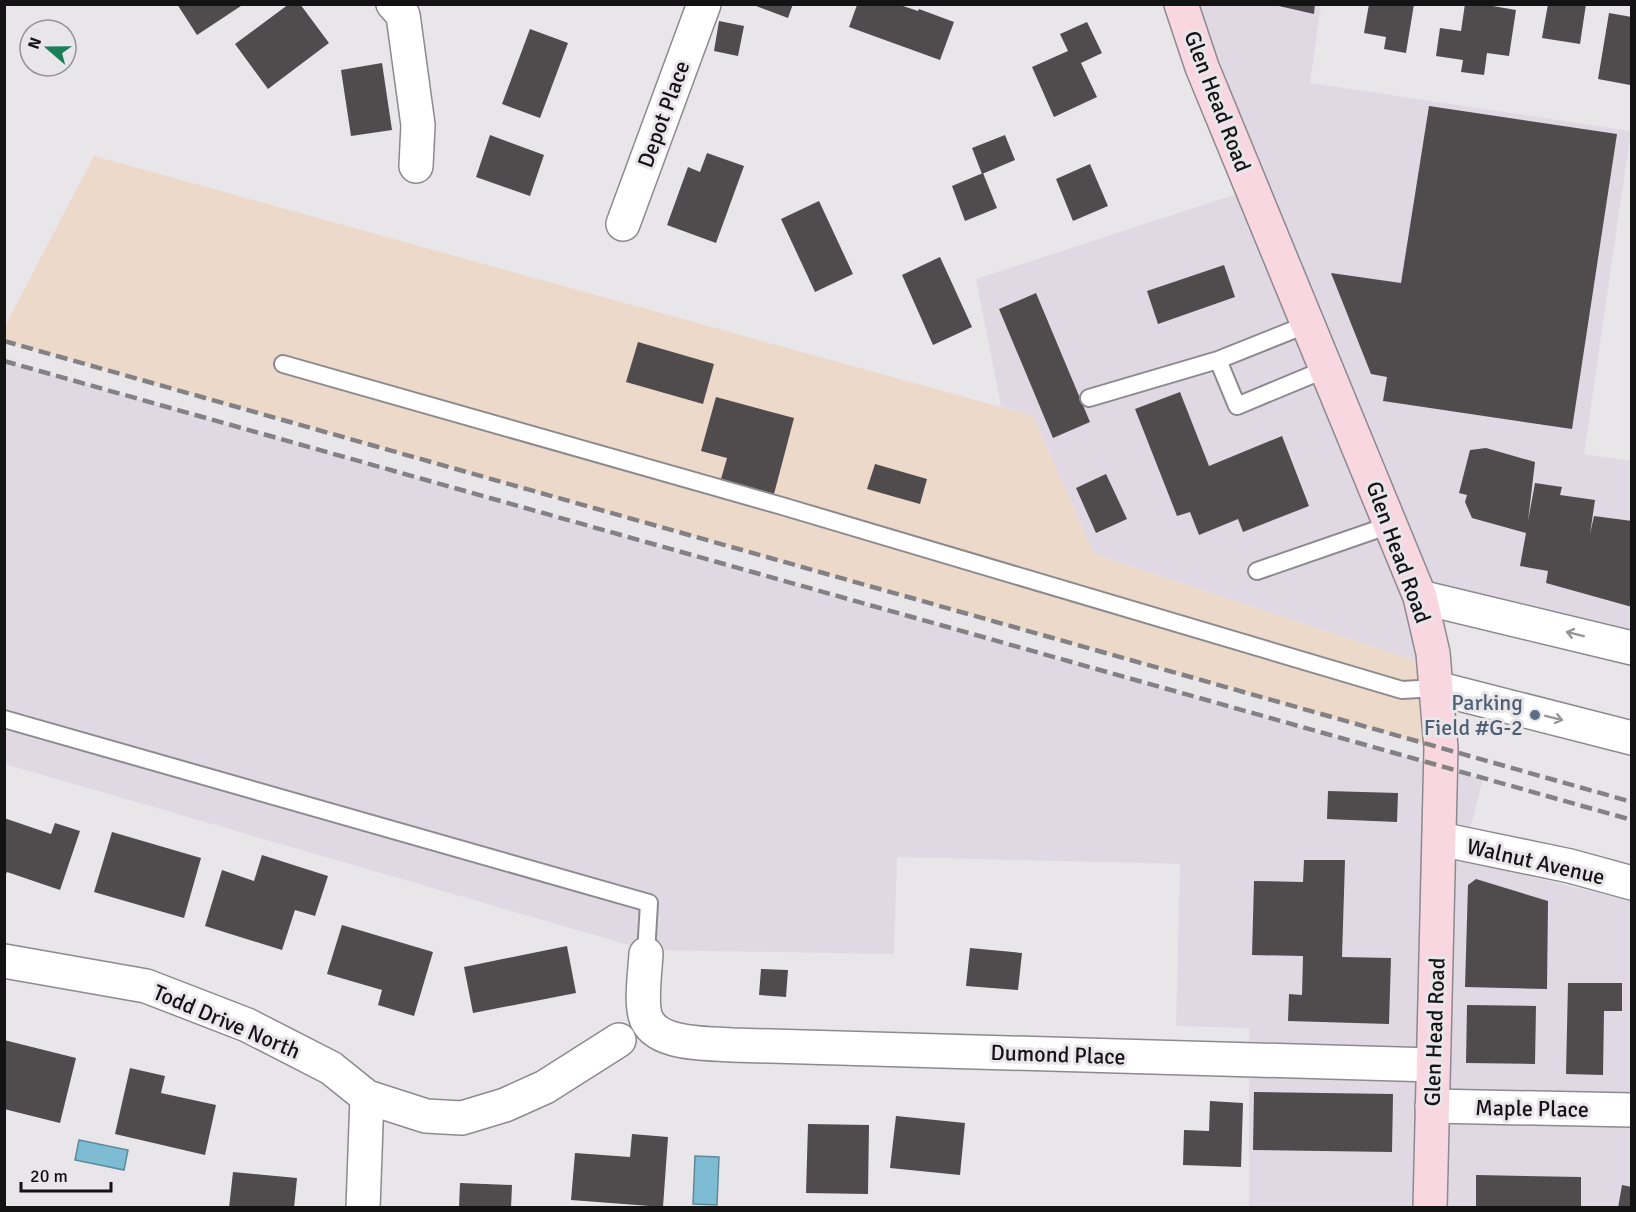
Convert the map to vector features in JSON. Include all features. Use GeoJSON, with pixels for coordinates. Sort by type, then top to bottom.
{"type":"FeatureCollection","features":[{"type":"Feature","properties":{"kind":"main road","name":"Glen Head Road"},"geometry":{"type":"LineString","coordinates":[[1181,4],[1202,67],[1420,597],[1433,653],[1441,748],[1430,1208]]}},
{"type":"Feature","properties":{"kind":"street"},"geometry":{"type":"LineString","coordinates":[[393,4],[403,15],[418,125],[416,166]]}},
{"type":"Feature","properties":{"kind":"street","name":"Depot Place"},"geometry":{"type":"LineString","coordinates":[[623,224],[704,4]]}},
{"type":"Feature","properties":{"kind":"street"},"geometry":{"type":"LineString","coordinates":[[1420,597],[1632,648]]}},
{"type":"Feature","properties":{"kind":"street"},"geometry":{"type":"LineString","coordinates":[[1436,688],[1632,738]]}},
{"type":"Feature","properties":{"kind":"street","name":"Walnut Avenue"},"geometry":{"type":"LineString","coordinates":[[1440,839],[1570,866],[1632,884]]}},
{"type":"Feature","properties":{"kind":"street","name":"Dumond Place"},"geometry":{"type":"LineString","coordinates":[[646,954],[645,1017],[658,1031],[683,1042],[1433,1065]]}},
{"type":"Feature","properties":{"kind":"street","name":"Todd Drive North"},"geometry":{"type":"LineString","coordinates":[[4,961],[146,986],[247,1024],[331,1068],[367,1097]]}},
{"type":"Feature","properties":{"kind":"street"},"geometry":{"type":"LineString","coordinates":[[363,1208],[367,1097],[426,1116],[462,1118],[505,1105],[545,1088],[620,1040]]}},
{"type":"Feature","properties":{"kind":"street","name":"Maple Place"},"geometry":{"type":"LineString","coordinates":[[1432,1106],[1632,1110]]}},
{"type":"Feature","properties":{"kind":"lane"},"geometry":{"type":"LineString","coordinates":[[1089,398],[1218,360],[1308,324]]}},
{"type":"Feature","properties":{"kind":"lane"},"geometry":{"type":"LineString","coordinates":[[1218,360],[1237,406],[1326,369]]}},
{"type":"Feature","properties":{"kind":"lane"},"geometry":{"type":"LineString","coordinates":[[283,364],[782,506],[1402,690],[1436,688]]}},
{"type":"Feature","properties":{"kind":"lane"},"geometry":{"type":"LineString","coordinates":[[1257,571],[1390,525]]}},
{"type":"Feature","properties":{"kind":"lane"},"geometry":{"type":"LineString","coordinates":[[4,718],[650,903],[646,954]]}},
{"type":"Feature","properties":{"kind":"shaded area"},"geometry":{"type":"Polygon","coordinates":[[[1181,5],[1321,5],[1310,83],[1631,131],[1584,454],[1631,461],[1631,648],[1421,597],[1434,667],[1094,554],[1033,416],[1001,406],[976,279],[1252,189],[1181,5]]]}},
{"type":"Feature","properties":{"kind":"shaded area"},"geometry":{"type":"Polygon","coordinates":[[[94,156],[1033,416],[1094,554],[1434,667],[1441,748],[5,341],[4,328],[94,156]]]}},
{"type":"Feature","properties":{"kind":"shaded area"},"geometry":{"type":"Polygon","coordinates":[[[4,361],[1483,779],[1462,860],[1631,901],[1631,1207],[1249,1207],[1249,1028],[1176,1026],[1180,864],[897,857],[894,954],[646,950],[5,764],[4,361]]]}},
{"type":"Feature","properties":{"kind":"water"},"geometry":{"type":"Polygon","coordinates":[[[79,1140],[128,1150],[124,1170],[75,1160],[79,1140]]]}},
{"type":"Feature","properties":{"kind":"water"},"geometry":{"type":"Polygon","coordinates":[[[695,1156],[719,1157],[717,1205],[693,1204],[695,1156]]]}},
{"type":"Feature","properties":{"kind":"building"},"geometry":{"type":"Polygon","coordinates":[[[177,4],[244,4],[197,35],[177,4]]]}},
{"type":"Feature","properties":{"kind":"building"},"geometry":{"type":"Polygon","coordinates":[[[289,4],[300,4],[329,43],[268,89],[235,44],[289,4]]]}},
{"type":"Feature","properties":{"kind":"building"},"geometry":{"type":"Polygon","coordinates":[[[751,4],[793,4],[788,18],[751,4]]]}},
{"type":"Feature","properties":{"kind":"building"},"geometry":{"type":"Polygon","coordinates":[[[1270,4],[1315,4],[1314,14],[1270,4]]]}},
{"type":"Feature","properties":{"kind":"building"},"geometry":{"type":"Polygon","coordinates":[[[1369,4],[1414,4],[1406,53],[1384,49],[1386,37],[1364,33],[1369,4]]]}},
{"type":"Feature","properties":{"kind":"building"},"geometry":{"type":"Polygon","coordinates":[[[1465,4],[1481,4],[1516,10],[1509,56],[1487,53],[1484,75],[1461,72],[1463,60],[1436,56],[1440,28],[1461,31],[1465,4]]]}},
{"type":"Feature","properties":{"kind":"building"},"geometry":{"type":"Polygon","coordinates":[[[1548,4],[1586,4],[1580,44],[1542,38],[1548,4]]]}},
{"type":"Feature","properties":{"kind":"building"},"geometry":{"type":"Polygon","coordinates":[[[857,5],[900,5],[918,11],[919,9],[954,22],[940,60],[849,27],[857,5]]]}},
{"type":"Feature","properties":{"kind":"building"},"geometry":{"type":"Polygon","coordinates":[[[1609,13],[1632,17],[1630,85],[1598,79],[1609,13]]]}},
{"type":"Feature","properties":{"kind":"building"},"geometry":{"type":"Polygon","coordinates":[[[719,21],[744,26],[738,56],[714,51],[719,21]]]}},
{"type":"Feature","properties":{"kind":"building"},"geometry":{"type":"Polygon","coordinates":[[[1087,22],[1102,53],[1081,63],[1097,97],[1054,117],[1032,67],[1068,51],[1060,34],[1087,22]]]}},
{"type":"Feature","properties":{"kind":"building"},"geometry":{"type":"Polygon","coordinates":[[[530,29],[568,43],[540,118],[502,104],[530,29]]]}},
{"type":"Feature","properties":{"kind":"building"},"geometry":{"type":"Polygon","coordinates":[[[382,63],[392,130],[351,136],[341,70],[382,63]]]}},
{"type":"Feature","properties":{"kind":"building"},"geometry":{"type":"Polygon","coordinates":[[[1429,106],[1617,134],[1572,429],[1383,401],[1387,377],[1371,374],[1331,273],[1401,283],[1429,106]]]}},
{"type":"Feature","properties":{"kind":"building"},"geometry":{"type":"Polygon","coordinates":[[[490,135],[544,155],[530,196],[476,177],[490,135]]]}},
{"type":"Feature","properties":{"kind":"building"},"geometry":{"type":"Polygon","coordinates":[[[1005,135],[1015,160],[982,174],[972,148],[1005,135]]]}},
{"type":"Feature","properties":{"kind":"building"},"geometry":{"type":"Polygon","coordinates":[[[707,153],[744,166],[716,243],[667,225],[688,167],[700,172],[707,153]]]}},
{"type":"Feature","properties":{"kind":"building"},"geometry":{"type":"Polygon","coordinates":[[[1090,164],[1108,206],[1073,221],[1056,179],[1090,164]]]}},
{"type":"Feature","properties":{"kind":"building"},"geometry":{"type":"Polygon","coordinates":[[[983,173],[997,208],[965,221],[952,186],[983,173]]]}},
{"type":"Feature","properties":{"kind":"building"},"geometry":{"type":"Polygon","coordinates":[[[819,201],[853,274],[815,292],[781,219],[819,201]]]}},
{"type":"Feature","properties":{"kind":"building"},"geometry":{"type":"Polygon","coordinates":[[[940,257],[972,327],[933,345],[902,275],[940,257]]]}},
{"type":"Feature","properties":{"kind":"building"},"geometry":{"type":"Polygon","coordinates":[[[1224,265],[1235,297],[1158,324],[1147,291],[1224,265]]]}},
{"type":"Feature","properties":{"kind":"building"},"geometry":{"type":"Polygon","coordinates":[[[1036,293],[1090,422],[1053,438],[999,309],[1036,293]]]}},
{"type":"Feature","properties":{"kind":"building"},"geometry":{"type":"Polygon","coordinates":[[[638,342],[714,364],[703,404],[626,382],[638,342]]]}},
{"type":"Feature","properties":{"kind":"building"},"geometry":{"type":"Polygon","coordinates":[[[1180,392],[1209,466],[1282,436],[1309,506],[1243,532],[1238,519],[1199,535],[1190,512],[1177,516],[1135,409],[1180,392]]]}},
{"type":"Feature","properties":{"kind":"building"},"geometry":{"type":"Polygon","coordinates":[[[716,397],[794,418],[774,494],[721,479],[727,458],[701,451],[716,397]]]}},
{"type":"Feature","properties":{"kind":"building"},"geometry":{"type":"Polygon","coordinates":[[[1486,448],[1535,462],[1528,521],[1535,483],[1562,487],[1560,495],[1595,500],[1590,534],[1594,516],[1632,521],[1632,607],[1546,583],[1548,571],[1520,566],[1526,533],[1472,518],[1465,502],[1467,495],[1459,493],[1470,450],[1486,448]]]}},
{"type":"Feature","properties":{"kind":"building"},"geometry":{"type":"Polygon","coordinates":[[[875,464],[927,479],[920,504],[867,489],[875,464]]]}},
{"type":"Feature","properties":{"kind":"building"},"geometry":{"type":"Polygon","coordinates":[[[1106,474],[1127,519],[1096,533],[1076,488],[1106,474]]]}},
{"type":"Feature","properties":{"kind":"building"},"geometry":{"type":"Polygon","coordinates":[[[1328,791],[1398,793],[1397,822],[1327,819],[1328,791]]]}},
{"type":"Feature","properties":{"kind":"building"},"geometry":{"type":"Polygon","coordinates":[[[4,818],[51,834],[55,823],[80,831],[60,890],[7,872],[4,878],[4,818]]]}},
{"type":"Feature","properties":{"kind":"building"},"geometry":{"type":"Polygon","coordinates":[[[112,832],[201,858],[184,918],[94,892],[112,832]]]}},
{"type":"Feature","properties":{"kind":"building"},"geometry":{"type":"Polygon","coordinates":[[[262,855],[328,876],[315,916],[295,910],[282,950],[205,926],[222,870],[254,881],[262,855]]]}},
{"type":"Feature","properties":{"kind":"building"},"geometry":{"type":"Polygon","coordinates":[[[1304,860],[1345,860],[1342,957],[1391,958],[1389,1024],[1288,1021],[1289,994],[1302,995],[1303,956],[1252,955],[1254,881],[1303,882],[1304,860]]]}},
{"type":"Feature","properties":{"kind":"building"},"geometry":{"type":"Polygon","coordinates":[[[1476,879],[1548,901],[1547,989],[1465,987],[1468,885],[1476,879]]]}},
{"type":"Feature","properties":{"kind":"building"},"geometry":{"type":"Polygon","coordinates":[[[342,925],[433,952],[414,1016],[378,1005],[382,990],[327,974],[342,925]]]}},
{"type":"Feature","properties":{"kind":"building"},"geometry":{"type":"Polygon","coordinates":[[[567,946],[576,993],[473,1013],[464,967],[567,946]]]}},
{"type":"Feature","properties":{"kind":"building"},"geometry":{"type":"Polygon","coordinates":[[[970,948],[1022,953],[1018,990],[966,986],[970,948]]]}},
{"type":"Feature","properties":{"kind":"building"},"geometry":{"type":"Polygon","coordinates":[[[761,969],[788,970],[786,997],[759,995],[761,969]]]}},
{"type":"Feature","properties":{"kind":"building"},"geometry":{"type":"Polygon","coordinates":[[[1568,983],[1622,983],[1622,1011],[1604,1011],[1603,1075],[1566,1074],[1568,983]]]}},
{"type":"Feature","properties":{"kind":"building"},"geometry":{"type":"Polygon","coordinates":[[[1467,1005],[1536,1006],[1535,1064],[1466,1063],[1467,1005]]]}},
{"type":"Feature","properties":{"kind":"building"},"geometry":{"type":"Polygon","coordinates":[[[4,1040],[76,1058],[60,1123],[4,1109],[4,1040]]]}},
{"type":"Feature","properties":{"kind":"building"},"geometry":{"type":"Polygon","coordinates":[[[130,1068],[165,1076],[161,1093],[216,1105],[205,1155],[115,1134],[130,1068]]]}},
{"type":"Feature","properties":{"kind":"building"},"geometry":{"type":"Polygon","coordinates":[[[1254,1092],[1393,1094],[1392,1152],[1253,1150],[1254,1092]]]}},
{"type":"Feature","properties":{"kind":"building"},"geometry":{"type":"Polygon","coordinates":[[[1210,1101],[1243,1103],[1241,1167],[1183,1165],[1184,1130],[1209,1131],[1210,1101]]]}},
{"type":"Feature","properties":{"kind":"building"},"geometry":{"type":"Polygon","coordinates":[[[896,1116],[965,1123],[960,1175],[890,1168],[896,1116]]]}},
{"type":"Feature","properties":{"kind":"building"},"geometry":{"type":"Polygon","coordinates":[[[808,1124],[869,1125],[868,1194],[806,1193],[808,1124]]]}},
{"type":"Feature","properties":{"kind":"building"},"geometry":{"type":"Polygon","coordinates":[[[632,1134],[668,1137],[663,1207],[571,1200],[575,1153],[630,1157],[632,1134]]]}},
{"type":"Feature","properties":{"kind":"building"},"geometry":{"type":"Polygon","coordinates":[[[233,1172],[297,1178],[294,1208],[229,1208],[233,1172]]]}},
{"type":"Feature","properties":{"kind":"building"},"geometry":{"type":"Polygon","coordinates":[[[1476,1175],[1581,1177],[1581,1208],[1476,1206],[1476,1175]]]}},
{"type":"Feature","properties":{"kind":"building"},"geometry":{"type":"Polygon","coordinates":[[[460,1183],[512,1185],[511,1208],[459,1208],[460,1183]]]}},
{"type":"Feature","properties":{"kind":"building"},"geometry":{"type":"Polygon","coordinates":[[[1622,1185],[1632,1187],[1631,1208],[1618,1208],[1622,1185]]]}},
{"type":"Feature","properties":{"kind":"railway"},"geometry":{"type":"LineString","coordinates":[[4,341],[1632,802]]}},
{"type":"Feature","properties":{"kind":"railway"},"geometry":{"type":"LineString","coordinates":[[4,361],[1632,820]]}},
{"type":"Feature","properties":{"kind":"place","name":"Parking Field #G-2"},"geometry":{"type":"Point","coordinates":[1535,715]}}]}
